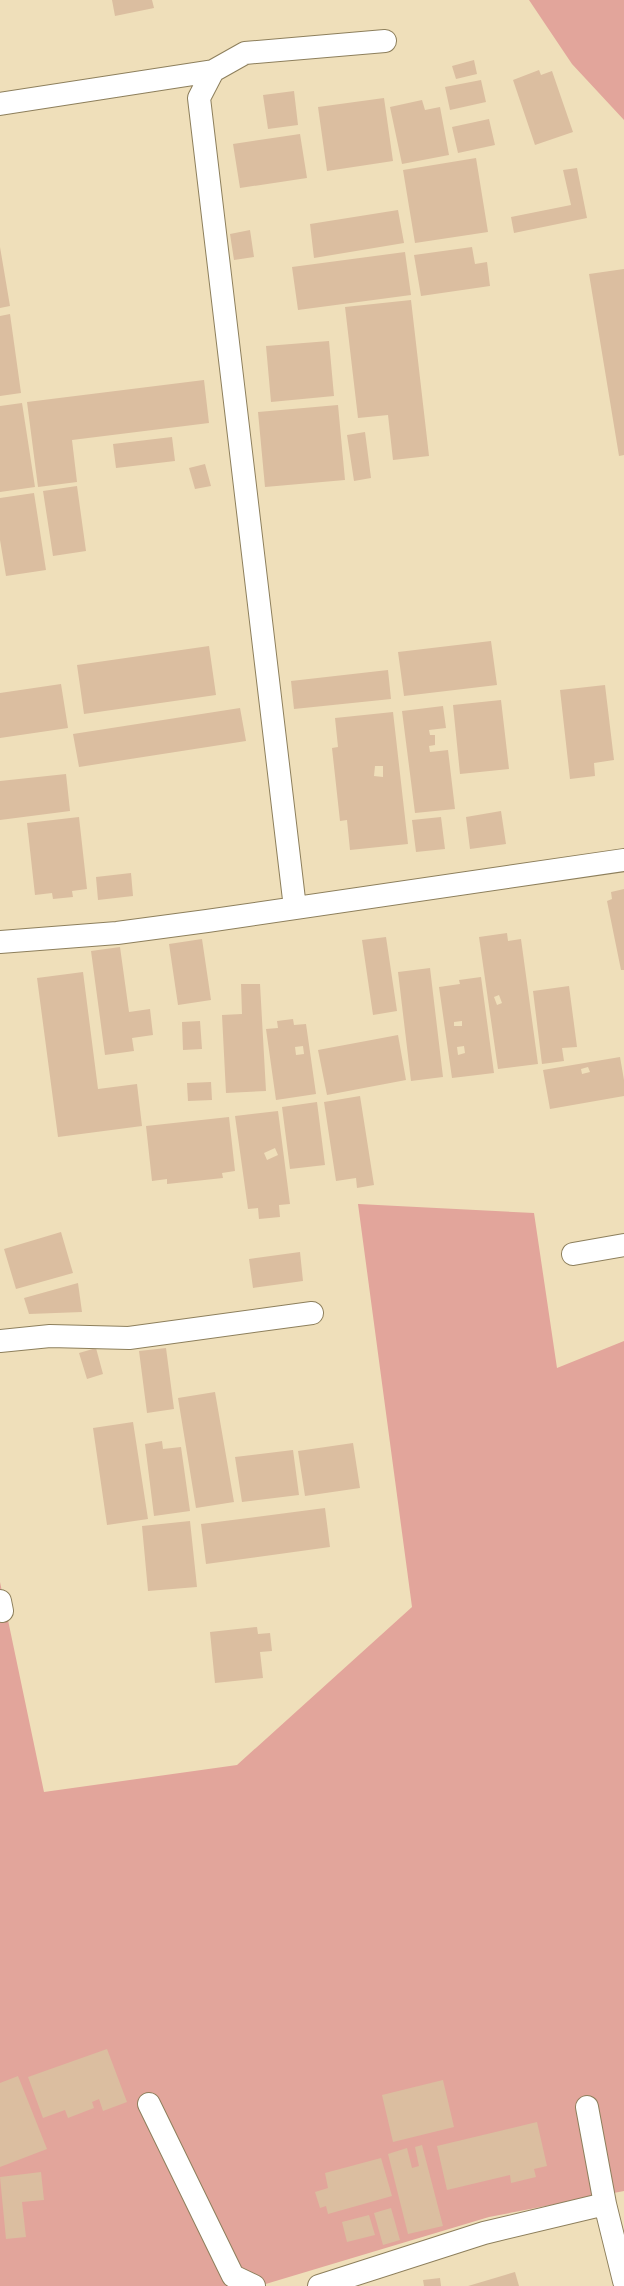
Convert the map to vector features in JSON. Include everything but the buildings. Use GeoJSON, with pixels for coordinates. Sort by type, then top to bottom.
{"type":"FeatureCollection","features":[{"type":"Feature","properties":{"kind":"street"},"geometry":{"type":"LineString","coordinates":[[0,104],[213,71],[245,53],[385,41]]}},
{"type":"Feature","properties":{"kind":"street"},"geometry":{"type":"LineString","coordinates":[[213,71],[199,98],[295,908]]}},
{"type":"Feature","properties":{"kind":"street"},"geometry":{"type":"LineString","coordinates":[[0,942],[117,933],[624,860]]}},
{"type":"Feature","properties":{"kind":"street"},"geometry":{"type":"LineString","coordinates":[[573,1254],[624,1245]]}},
{"type":"Feature","properties":{"kind":"street"},"geometry":{"type":"LineString","coordinates":[[0,1341],[50,1336],[129,1338],[312,1313]]}},
{"type":"Feature","properties":{"kind":"street"},"geometry":{"type":"LineString","coordinates":[[148,2104],[233,2276],[254,2286]]}},
{"type":"Feature","properties":{"kind":"street"},"geometry":{"type":"LineString","coordinates":[[587,2107],[605,2204],[624,2281]]}},
{"type":"Feature","properties":{"kind":"street"},"geometry":{"type":"LineString","coordinates":[[319,2286],[484,2233],[605,2204]]}},
{"type":"Feature","properties":{"kind":"shaded area"},"geometry":{"type":"Polygon","coordinates":[[[529,0],[624,0],[624,120],[572,64],[529,0]]]}},
{"type":"Feature","properties":{"kind":"shaded area"},"geometry":{"type":"Polygon","coordinates":[[[358,1204],[534,1213],[557,1368],[624,1341],[624,2191],[489,2217],[259,2286],[0,2286],[0,1582],[44,1792],[237,1765],[412,1607],[358,1204]]]}}]}
